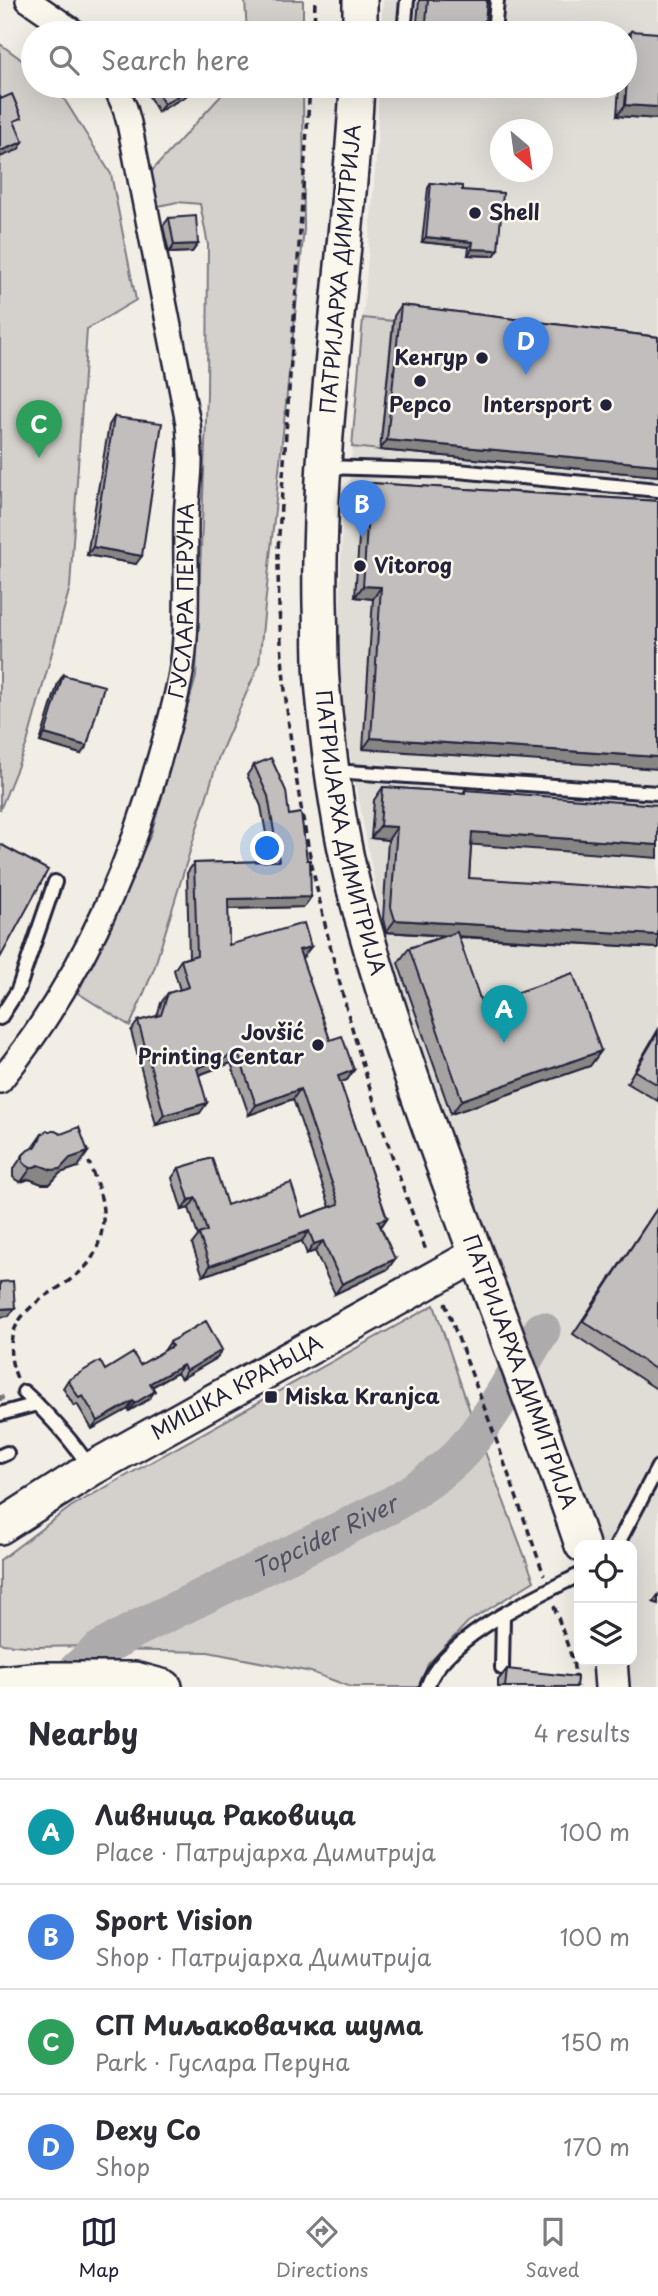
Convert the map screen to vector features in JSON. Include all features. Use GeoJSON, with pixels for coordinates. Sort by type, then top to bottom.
{"type":"FeatureCollection","features":[{"type":"Feature","properties":{"kind":"main road"},"geometry":{"type":"LineString","coordinates":[[360,0],[360,21]]}},
{"type":"Feature","properties":{"kind":"main road","name":"ПАТРИЈАРХА ДИМИТРИЈА"},"geometry":{"type":"LineString","coordinates":[[356,98],[348,223],[324,467],[320,564],[321,677],[332,771],[354,888],[389,1007],[580,1540]]}},
{"type":"Feature","properties":{"kind":"main road","name":"МИШКА КРАЊЦА"},"geometry":{"type":"LineString","coordinates":[[0,1527],[91,1469],[476,1255]]}},
{"type":"Feature","properties":{"kind":"main road"},"geometry":{"type":"LineString","coordinates":[[0,1664],[41,1679]]}},
{"type":"Feature","properties":{"kind":"main road"},"geometry":{"type":"LineString","coordinates":[[610,1666],[612,1687]]}},
{"type":"Feature","properties":{"kind":"main road"},"geometry":{"type":"LineString","coordinates":[[0,1683],[41,1679],[135,1679],[165,1687]]}},
{"type":"Feature","properties":{"kind":"street"},"geometry":{"type":"LineString","coordinates":[[28,0],[59,21]]}},
{"type":"Feature","properties":{"kind":"street","name":"ГУСЛАРА ПЕРУНА"},"geometry":{"type":"LineString","coordinates":[[0,1081],[45,1022],[112,895],[145,813],[173,710],[182,664],[190,460],[188,423],[129,123],[120,98]]}},
{"type":"Feature","properties":{"kind":"lane"},"geometry":{"type":"LineString","coordinates":[[405,21],[407,0]]}},
{"type":"Feature","properties":{"kind":"lane"},"geometry":{"type":"LineString","coordinates":[[495,21],[497,0]]}},
{"type":"Feature","properties":{"kind":"lane"},"geometry":{"type":"LineString","coordinates":[[324,467],[458,471],[658,490]]}},
{"type":"Feature","properties":{"kind":"lane"},"geometry":{"type":"LineString","coordinates":[[332,771],[658,793]]}},
{"type":"Feature","properties":{"kind":"lane"},"geometry":{"type":"LineString","coordinates":[[0,1018],[18,990],[55,882]]}},
{"type":"Feature","properties":{"kind":"lane"},"geometry":{"type":"LineString","coordinates":[[24,1392],[73,1442],[91,1469]]}},
{"type":"Feature","properties":{"kind":"lane"},"geometry":{"type":"LineString","coordinates":[[0,1414],[37,1404]]}},
{"type":"Feature","properties":{"kind":"lane"},"geometry":{"type":"LineString","coordinates":[[620,1540],[658,1467]]}},
{"type":"Feature","properties":{"kind":"lane"},"geometry":{"type":"LineString","coordinates":[[426,1687],[439,1664],[479,1630],[574,1578]]}},
{"type":"Feature","properties":{"kind":"lane"},"geometry":{"type":"LineString","coordinates":[[502,1668],[503,1615]]}},
{"type":"Feature","properties":{"kind":"path"},"geometry":{"type":"LineString","coordinates":[[314,0],[314,21]]}},
{"type":"Feature","properties":{"kind":"path"},"geometry":{"type":"LineString","coordinates":[[24,1392],[15,1375],[10,1348],[20,1318],[89,1262],[102,1230],[104,1214],[89,1162]]}},
{"type":"Feature","properties":{"kind":"path"},"geometry":{"type":"LineString","coordinates":[[435,1277],[549,1590],[573,1661],[577,1687]]}},
{"type":"Feature","properties":{"kind":"shaded area"},"geometry":{"type":"Polygon","coordinates":[[[245,0],[303,0],[303,21],[246,21],[245,0]]]}},
{"type":"Feature","properties":{"kind":"shaded area"},"geometry":{"type":"Polygon","coordinates":[[[383,0],[658,0],[658,1687],[630,1687],[626,1666],[637,1666],[637,1540],[595,1540],[479,1212],[394,984],[338,690],[343,488],[349,488],[378,135],[378,98],[637,98],[637,21],[382,21],[383,0]]]}},
{"type":"Feature","properties":{"kind":"shaded area"},"geometry":{"type":"Polygon","coordinates":[[[0,44],[21,59],[21,98],[64,98],[111,174],[136,300],[87,329],[70,587],[27,743],[0,810],[0,44]]]}},
{"type":"Feature","properties":{"kind":"shaded area"},"geometry":{"type":"Polygon","coordinates":[[[219,98],[303,98],[304,229],[259,664],[219,756],[154,969],[130,1026],[78,993],[151,834],[196,677],[207,394],[208,245],[200,204],[177,202],[154,207],[148,175],[219,98]]]}},
{"type":"Feature","properties":{"kind":"shaded area"},"geometry":{"type":"Polygon","coordinates":[[[363,318],[393,321],[380,450],[352,447],[363,318]]]}},
{"type":"Feature","properties":{"kind":"shaded area"},"geometry":{"type":"Polygon","coordinates":[[[434,1305],[474,1423],[453,1448],[421,1477],[381,1502],[165,1606],[91,1646],[36,1647],[0,1642],[0,1560],[72,1506],[434,1305]]]}},
{"type":"Feature","properties":{"kind":"shaded area"},"geometry":{"type":"Polygon","coordinates":[[[482,1444],[534,1581],[468,1622],[428,1664],[419,1687],[351,1687],[311,1672],[208,1652],[110,1650],[392,1510],[442,1478],[482,1444]]]}},
{"type":"Feature","properties":{"kind":"building"},"geometry":{"type":"Polygon","coordinates":[[[428,0],[487,0],[485,21],[426,21],[428,0]]]}},
{"type":"Feature","properties":{"kind":"building"},"geometry":{"type":"Polygon","coordinates":[[[637,31],[658,33],[658,107],[625,105],[626,98],[637,98],[637,31]]]}},
{"type":"Feature","properties":{"kind":"building"},"geometry":{"type":"Polygon","coordinates":[[[12,94],[22,118],[14,121],[23,142],[0,151],[0,96],[1,99],[12,94]]]}},
{"type":"Feature","properties":{"kind":"building"},"geometry":{"type":"Polygon","coordinates":[[[160,98],[174,98],[164,104],[160,98]]]}},
{"type":"Feature","properties":{"kind":"building"},"geometry":{"type":"Polygon","coordinates":[[[431,183],[462,186],[462,190],[503,193],[498,250],[472,249],[473,242],[426,237],[431,183]]]}},
{"type":"Feature","properties":{"kind":"building"},"geometry":{"type":"Polygon","coordinates":[[[196,216],[198,244],[174,245],[169,218],[196,216]]]}},
{"type":"Feature","properties":{"kind":"building"},"geometry":{"type":"Polygon","coordinates":[[[401,305],[658,337],[658,465],[387,440],[401,305]]]}},
{"type":"Feature","properties":{"kind":"building"},"geometry":{"type":"Polygon","coordinates":[[[114,417],[162,423],[142,556],[93,547],[114,417]]]}},
{"type":"Feature","properties":{"kind":"building"},"geometry":{"type":"Polygon","coordinates":[[[370,483],[658,501],[658,757],[371,738],[381,587],[363,586],[370,483]]]}},
{"type":"Feature","properties":{"kind":"building"},"geometry":{"type":"Polygon","coordinates":[[[63,675],[104,686],[87,746],[45,734],[63,675]]]}},
{"type":"Feature","properties":{"kind":"building"},"geometry":{"type":"Polygon","coordinates":[[[271,758],[286,791],[289,815],[301,813],[307,860],[310,860],[311,897],[228,899],[229,945],[304,923],[311,947],[299,950],[330,1040],[342,1036],[354,1070],[338,1076],[387,1218],[378,1221],[395,1259],[342,1284],[323,1241],[314,1244],[309,1231],[210,1266],[199,1234],[207,1231],[196,1198],[189,1200],[179,1168],[212,1158],[227,1205],[291,1183],[302,1217],[339,1204],[300,1089],[256,1105],[238,1053],[197,1068],[207,1103],[164,1115],[138,1021],[161,1015],[168,993],[189,987],[181,960],[197,955],[194,863],[279,861],[268,796],[254,765],[271,758]]]}},
{"type":"Feature","properties":{"kind":"building"},"geometry":{"type":"Polygon","coordinates":[[[383,787],[465,793],[465,790],[658,805],[658,845],[472,832],[469,878],[658,890],[658,935],[395,920],[391,907],[397,827],[380,826],[383,787]]]}},
{"type":"Feature","properties":{"kind":"building"},"geometry":{"type":"Polygon","coordinates":[[[0,844],[48,870],[0,958],[0,844]]]}},
{"type":"Feature","properties":{"kind":"building"},"geometry":{"type":"Polygon","coordinates":[[[457,932],[482,1005],[573,973],[601,1051],[462,1100],[409,948],[457,932]]]}},
{"type":"Feature","properties":{"kind":"building"},"geometry":{"type":"Polygon","coordinates":[[[658,1032],[658,1085],[635,1071],[658,1032]]]}},
{"type":"Feature","properties":{"kind":"building"},"geometry":{"type":"Polygon","coordinates":[[[79,1127],[88,1152],[70,1158],[60,1169],[52,1170],[39,1165],[31,1168],[23,1162],[23,1155],[36,1147],[42,1134],[55,1131],[61,1134],[79,1127]]]}},
{"type":"Feature","properties":{"kind":"building"},"geometry":{"type":"Polygon","coordinates":[[[658,1207],[658,1371],[583,1321],[658,1207]]]}},
{"type":"Feature","properties":{"kind":"building"},"geometry":{"type":"Polygon","coordinates":[[[13,1281],[15,1308],[0,1309],[0,1282],[13,1281]]]}},
{"type":"Feature","properties":{"kind":"building"},"geometry":{"type":"Polygon","coordinates":[[[206,1321],[222,1350],[186,1371],[183,1365],[150,1383],[155,1391],[98,1421],[83,1396],[79,1398],[68,1380],[100,1361],[105,1370],[133,1353],[140,1365],[172,1346],[170,1342],[206,1321]]]}},
{"type":"Feature","properties":{"kind":"building"},"geometry":{"type":"Polygon","coordinates":[[[507,1669],[577,1677],[576,1687],[505,1687],[507,1669]]]}},
{"type":"Feature","properties":{"kind":"waterway","name":"Topcider River"},"geometry":{"type":"LineString","coordinates":[[58,1687],[99,1650],[136,1629],[391,1505],[428,1481],[453,1461],[473,1439],[542,1330]]}},
{"type":"Feature","properties":{"kind":"place","name":"Shell"},"geometry":{"type":"Point","coordinates":[475,213]}},
{"type":"Feature","properties":{"kind":"place","name":"Кенгур"},"geometry":{"type":"Point","coordinates":[482,358]}},
{"type":"Feature","properties":{"kind":"place","name":"Dexy Co"},"geometry":{"type":"Point","coordinates":[526,375]}},
{"type":"Feature","properties":{"kind":"place","name":"Pepco"},"geometry":{"type":"Point","coordinates":[420,381]}},
{"type":"Feature","properties":{"kind":"place","name":"Intersport"},"geometry":{"type":"Point","coordinates":[606,405]}},
{"type":"Feature","properties":{"kind":"place","name":"СП Миљаковачка шума"},"geometry":{"type":"Point","coordinates":[39,458]}},
{"type":"Feature","properties":{"kind":"place","name":"Sport Vision"},"geometry":{"type":"Point","coordinates":[362,538]}},
{"type":"Feature","properties":{"kind":"place","name":"Vitorog"},"geometry":{"type":"Point","coordinates":[360,566]}},
{"type":"Feature","properties":{"kind":"place","name":"Ливница Раковица"},"geometry":{"type":"Point","coordinates":[504,1043]}},
{"type":"Feature","properties":{"kind":"place","name":"Jovšić Printing Centar"},"geometry":{"type":"Point","coordinates":[318,1045]}},
{"type":"Feature","properties":{"kind":"place","name":"Miska Kranjca"},"geometry":{"type":"Point","coordinates":[271,1397]}}]}
